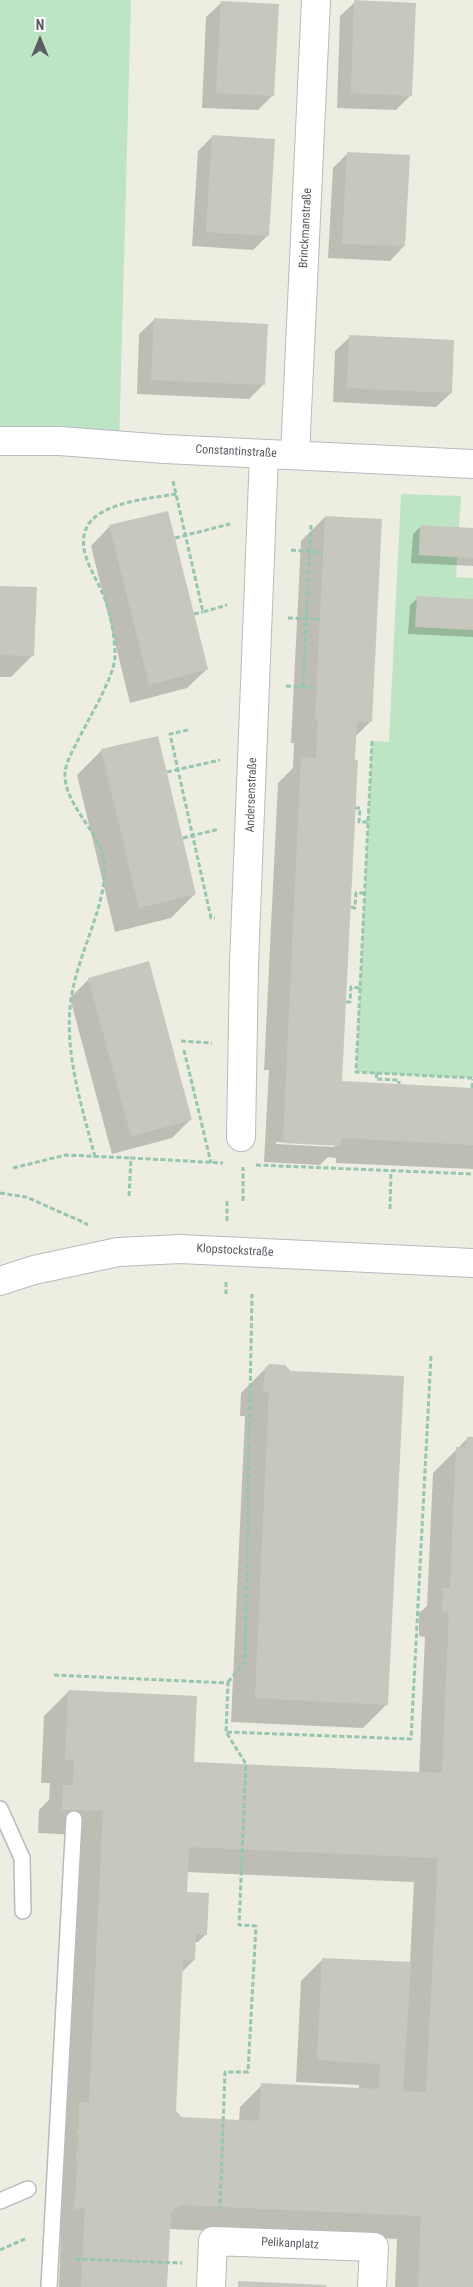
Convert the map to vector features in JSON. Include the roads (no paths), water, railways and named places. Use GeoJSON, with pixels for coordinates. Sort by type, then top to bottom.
{"type":"FeatureCollection","features":[{"type":"Feature","properties":{"kind":"street","name":"Brinckmanstraße"},"geometry":{"type":"LineString","coordinates":[[295,455],[316,0]]}},
{"type":"Feature","properties":{"kind":"street","name":"Constantinstraße"},"geometry":{"type":"LineString","coordinates":[[0,441],[60,442],[473,464]]}},
{"type":"Feature","properties":{"kind":"street","name":"Andersenstraße"},"geometry":{"type":"LineString","coordinates":[[241,1137],[244,964],[264,454]]}},
{"type":"Feature","properties":{"kind":"street","name":"Klopstockstraße"},"geometry":{"type":"LineString","coordinates":[[0,1281],[34,1270],[118,1252],[180,1249],[473,1263]]}},
{"type":"Feature","properties":{"kind":"street","name":"Pelikanplatz"},"geometry":{"type":"LineString","coordinates":[[211,2287],[213,2240],[374,2247],[372,2287]]}},
{"type":"Feature","properties":{"kind":"lane"},"geometry":{"type":"LineString","coordinates":[[0,1809],[22,1858],[23,1911]]}},
{"type":"Feature","properties":{"kind":"lane"},"geometry":{"type":"LineString","coordinates":[[50,2287],[74,1819]]}},
{"type":"Feature","properties":{"kind":"lane"},"geometry":{"type":"LineString","coordinates":[[0,2201],[28,2189]]}}]}
